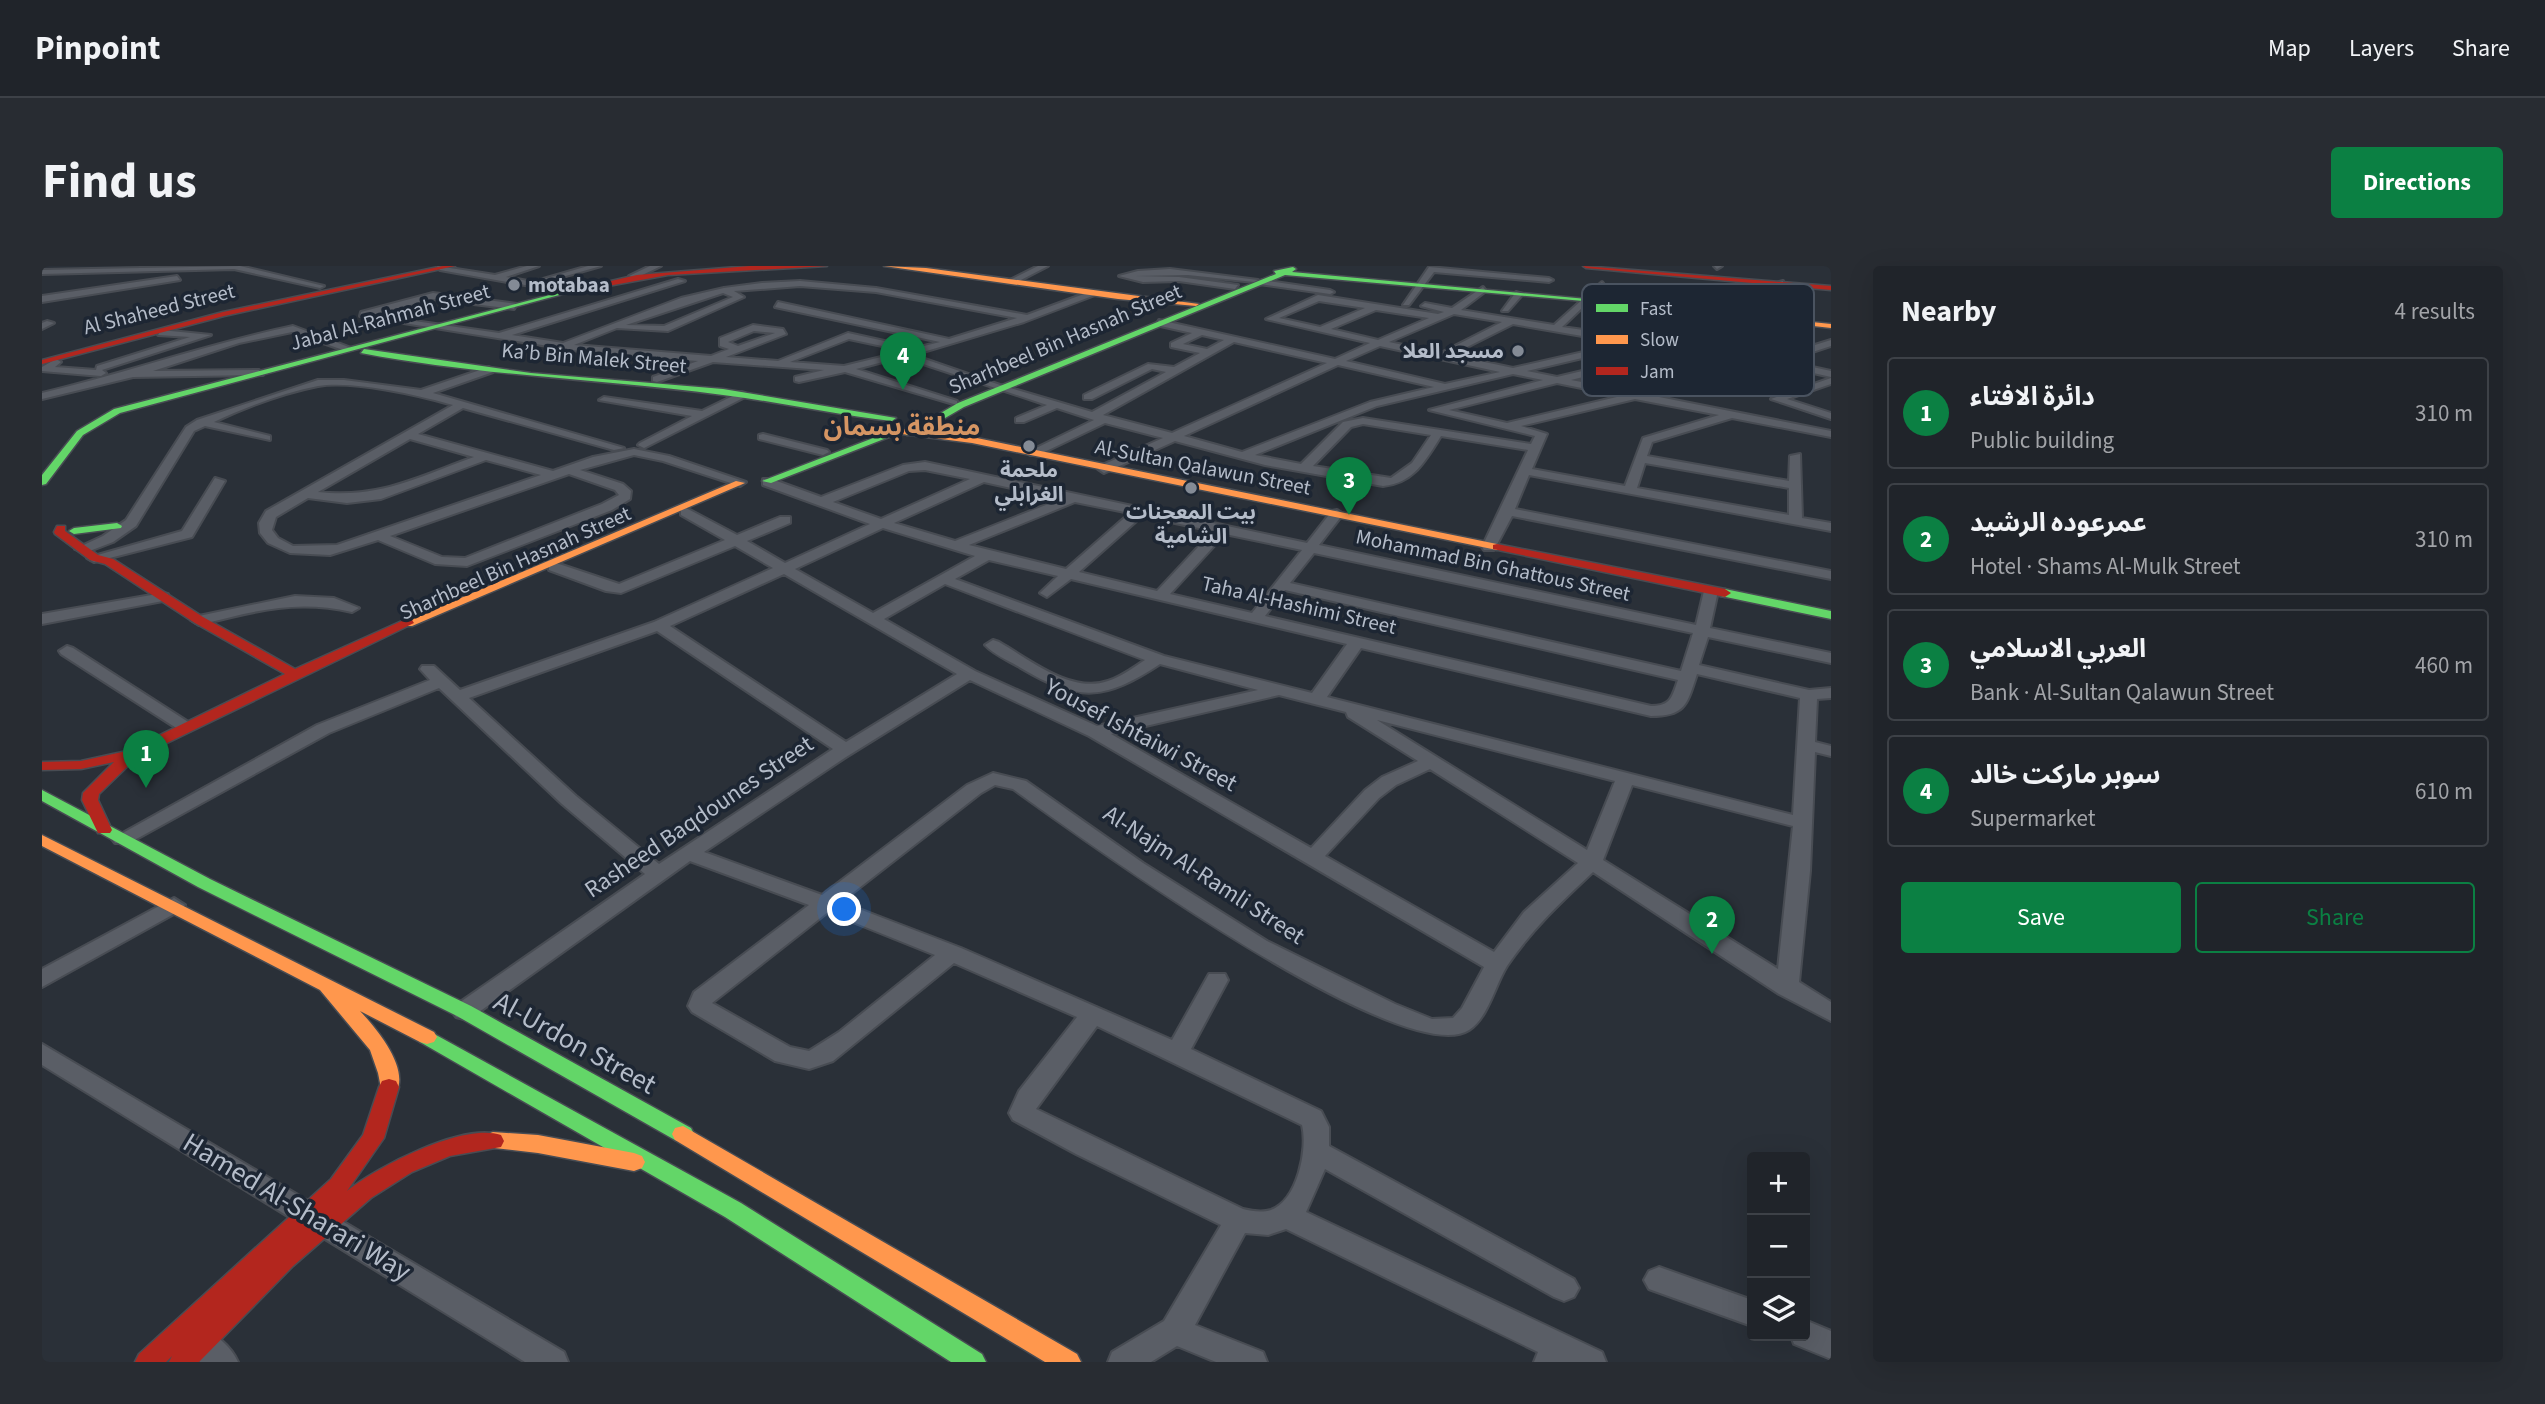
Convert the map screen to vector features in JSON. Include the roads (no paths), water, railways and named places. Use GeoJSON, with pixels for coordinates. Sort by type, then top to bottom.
{"type":"FeatureCollection","features":[{"type":"Feature","properties":{"kind":"main road","name":"Al Shaheed Street"},"geometry":{"type":"LineString","coordinates":[[46,360],[147,325],[418,266]]}},
{"type":"Feature","properties":{"kind":"main road","name":"Jabal Al-Rahmah Street"},"geometry":{"type":"LineString","coordinates":[[42,482],[74,435],[93,421],[212,380],[259,373],[514,306],[561,290],[654,270],[824,266]]}},
{"type":"Feature","properties":{"kind":"main road"},"geometry":{"type":"LineString","coordinates":[[887,266],[1014,280],[1153,302],[1196,304]]}},
{"type":"Feature","properties":{"kind":"main road"},"geometry":{"type":"LineString","coordinates":[[1586,266],[1782,279],[1813,284]]}},
{"type":"Feature","properties":{"kind":"main road"},"geometry":{"type":"LineString","coordinates":[[1617,267],[1644,266]]}},
{"type":"Feature","properties":{"kind":"main road"},"geometry":{"type":"LineString","coordinates":[[1674,266],[1699,274]]}},
{"type":"Feature","properties":{"kind":"main road","name":"Al Shaheed Street"},"geometry":{"type":"LineString","coordinates":[[46,360],[163,330],[446,267]]}},
{"type":"Feature","properties":{"kind":"main road"},"geometry":{"type":"LineString","coordinates":[[1617,267],[1782,279]]}},
{"type":"Feature","properties":{"kind":"main road"},"geometry":{"type":"LineString","coordinates":[[1293,270],[1477,291],[1582,299]]}},
{"type":"Feature","properties":{"kind":"main road","name":"Sharhbeel Bin Hasnah Street"},"geometry":{"type":"LineString","coordinates":[[42,766],[81,765],[132,754],[345,650],[754,482],[863,442],[892,425],[918,430],[924,424],[998,387],[1235,287],[1293,270]]}},
{"type":"Feature","properties":{"kind":"main road","name":"Sharhbeel Bin Hasnah Street"},"geometry":{"type":"LineString","coordinates":[[296,675],[321,670],[822,452],[998,387],[1258,281]]}},
{"type":"Feature","properties":{"kind":"main road"},"geometry":{"type":"LineString","coordinates":[[1477,291],[1582,299]]}},
{"type":"Feature","properties":{"kind":"main road"},"geometry":{"type":"LineString","coordinates":[[1153,302],[1178,311]]}},
{"type":"Feature","properties":{"kind":"main road","name":"Ka’b Bin Malek Street"},"geometry":{"type":"LineString","coordinates":[[349,349],[489,370],[741,395],[892,425]]}},
{"type":"Feature","properties":{"kind":"main road","name":"Al-Sultan Qalawun Street"},"geometry":{"type":"LineString","coordinates":[[924,424],[972,440]]}},
{"type":"Feature","properties":{"kind":"main road","name":"Al-Sultan Qalawun Street"},"geometry":{"type":"LineString","coordinates":[[892,425],[1831,612]]}},
{"type":"Feature","properties":{"kind":"main road"},"geometry":{"type":"LineString","coordinates":[[47,518],[199,620],[296,675]]}},
{"type":"Feature","properties":{"kind":"main road"},"geometry":{"type":"LineString","coordinates":[[88,546],[124,523]]}},
{"type":"Feature","properties":{"kind":"main road","name":"Al-Sultan Qalawun Street"},"geometry":{"type":"LineString","coordinates":[[1490,544],[1711,591],[1831,612]]}},
{"type":"Feature","properties":{"kind":"main road"},"geometry":{"type":"LineString","coordinates":[[266,658],[345,650]]}},
{"type":"Feature","properties":{"kind":"main road","name":"Sharhbeel Bin Hasnah Street"},"geometry":{"type":"LineString","coordinates":[[104,830],[90,800],[91,793],[132,754]]}},
{"type":"Feature","properties":{"kind":"main road","name":"Al-Urdon Street"},"geometry":{"type":"LineString","coordinates":[[42,795],[104,830],[464,1011],[752,1172],[1068,1362]]}},
{"type":"Feature","properties":{"kind":"main road"},"geometry":{"type":"LineString","coordinates":[[42,840],[317,977],[658,1166],[973,1362]]}},
{"type":"Feature","properties":{"kind":"main road"},"geometry":{"type":"LineString","coordinates":[[148,1362],[198,1350],[319,1218],[373,1138],[388,1094],[390,1073],[386,1057],[377,1043],[317,977]]}},
{"type":"Feature","properties":{"kind":"main road"},"geometry":{"type":"LineString","coordinates":[[198,1350],[319,1218],[386,1175],[432,1153],[477,1141],[498,1140],[658,1166]]}},
{"type":"Feature","properties":{"kind":"street"},"geometry":{"type":"LineString","coordinates":[[42,278],[97,266]]}},
{"type":"Feature","properties":{"kind":"street"},"geometry":{"type":"LineString","coordinates":[[42,299],[235,266]]}},
{"type":"Feature","properties":{"kind":"street"},"geometry":{"type":"LineString","coordinates":[[42,272],[235,266],[320,286]]}},
{"type":"Feature","properties":{"kind":"street"},"geometry":{"type":"LineString","coordinates":[[494,278],[535,266]]}},
{"type":"Feature","properties":{"kind":"street"},"geometry":{"type":"LineString","coordinates":[[530,284],[597,266]]}},
{"type":"Feature","properties":{"kind":"street"},"geometry":{"type":"LineString","coordinates":[[1014,280],[1044,266]]}},
{"type":"Feature","properties":{"kind":"street"},"geometry":{"type":"LineString","coordinates":[[446,267],[561,290]]}},
{"type":"Feature","properties":{"kind":"street"},"geometry":{"type":"LineString","coordinates":[[1235,287],[1179,279],[1149,280],[1124,276],[1134,271],[1174,267],[1455,310],[1582,333]]}},
{"type":"Feature","properties":{"kind":"street"},"geometry":{"type":"LineString","coordinates":[[1406,303],[1432,269],[1549,280]]}},
{"type":"Feature","properties":{"kind":"street"},"geometry":{"type":"LineString","coordinates":[[495,337],[683,279],[654,270]]}},
{"type":"Feature","properties":{"kind":"street"},"geometry":{"type":"LineString","coordinates":[[147,274],[176,278]]}},
{"type":"Feature","properties":{"kind":"street"},"geometry":{"type":"LineString","coordinates":[[1781,284],[1782,279]]}},
{"type":"Feature","properties":{"kind":"street"},"geometry":{"type":"LineString","coordinates":[[561,346],[724,290],[793,283],[853,287],[1026,317]]}},
{"type":"Feature","properties":{"kind":"street"},"geometry":{"type":"LineString","coordinates":[[853,287],[840,294],[858,300]]}},
{"type":"Feature","properties":{"kind":"street"},"geometry":{"type":"LineString","coordinates":[[617,326],[657,331],[677,326],[740,297],[724,290]]}},
{"type":"Feature","properties":{"kind":"street"},"geometry":{"type":"LineString","coordinates":[[1104,469],[1455,310],[1477,291]]}},
{"type":"Feature","properties":{"kind":"street"},"geometry":{"type":"LineString","coordinates":[[799,379],[918,350],[1026,317],[1092,293]]}},
{"type":"Feature","properties":{"kind":"street"},"geometry":{"type":"LineString","coordinates":[[1505,309],[1519,294]]}},
{"type":"Feature","properties":{"kind":"street"},"geometry":{"type":"LineString","coordinates":[[514,306],[433,296],[363,316],[561,346],[846,369],[953,402]]}},
{"type":"Feature","properties":{"kind":"street"},"geometry":{"type":"LineString","coordinates":[[957,314],[990,302],[987,298]]}},
{"type":"Feature","properties":{"kind":"street"},"geometry":{"type":"LineString","coordinates":[[1438,317],[1314,298],[1270,319],[1376,344],[1582,385]]}},
{"type":"Feature","properties":{"kind":"street"},"geometry":{"type":"LineString","coordinates":[[1556,328],[1582,304]]}},
{"type":"Feature","properties":{"kind":"street"},"geometry":{"type":"LineString","coordinates":[[778,305],[947,341]]}},
{"type":"Feature","properties":{"kind":"street"},"geometry":{"type":"LineString","coordinates":[[1319,331],[1376,306]]}},
{"type":"Feature","properties":{"kind":"street"},"geometry":{"type":"LineString","coordinates":[[1440,357],[1513,320]]}},
{"type":"Feature","properties":{"kind":"street"},"geometry":{"type":"LineString","coordinates":[[1159,323],[1445,386]]}},
{"type":"Feature","properties":{"kind":"street"},"geometry":{"type":"LineString","coordinates":[[657,379],[707,359],[737,349],[755,343],[782,332],[753,328],[723,340],[723,344],[737,349]]}},
{"type":"Feature","properties":{"kind":"street"},"geometry":{"type":"LineString","coordinates":[[87,373],[206,335],[163,330]]}},
{"type":"Feature","properties":{"kind":"street"},"geometry":{"type":"LineString","coordinates":[[42,396],[130,374],[237,341],[293,330],[349,349]]}},
{"type":"Feature","properties":{"kind":"street"},"geometry":{"type":"LineString","coordinates":[[1202,332],[1174,345],[1208,352]]}},
{"type":"Feature","properties":{"kind":"street"},"geometry":{"type":"LineString","coordinates":[[776,364],[848,337],[918,350]]}},
{"type":"Feature","properties":{"kind":"street"},"geometry":{"type":"LineString","coordinates":[[1034,453],[1098,418],[1111,404],[1233,339]]}},
{"type":"Feature","properties":{"kind":"street"},"geometry":{"type":"LineString","coordinates":[[1814,348],[1831,343]]}},
{"type":"Feature","properties":{"kind":"street"},"geometry":{"type":"LineString","coordinates":[[901,354],[1098,418],[1303,469],[1395,483],[1407,477],[1438,432]]}},
{"type":"Feature","properties":{"kind":"street"},"geometry":{"type":"LineString","coordinates":[[1244,455],[1356,410],[1395,398],[1582,355]]}},
{"type":"Feature","properties":{"kind":"street"},"geometry":{"type":"LineString","coordinates":[[46,360],[45,369],[212,380]]}},
{"type":"Feature","properties":{"kind":"street"},"geometry":{"type":"LineString","coordinates":[[909,373],[933,365]]}},
{"type":"Feature","properties":{"kind":"street"},"geometry":{"type":"LineString","coordinates":[[1111,404],[1088,397],[1150,366],[1173,370]]}},
{"type":"Feature","properties":{"kind":"street"},"geometry":{"type":"LineString","coordinates":[[422,393],[489,370]]}},
{"type":"Feature","properties":{"kind":"street"},"geometry":{"type":"LineString","coordinates":[[1814,370],[1831,374]]}},
{"type":"Feature","properties":{"kind":"street"},"geometry":{"type":"LineString","coordinates":[[1434,410],[1582,375]]}},
{"type":"Feature","properties":{"kind":"street"},"geometry":{"type":"LineString","coordinates":[[885,380],[897,376]]}},
{"type":"Feature","properties":{"kind":"street"},"geometry":{"type":"LineString","coordinates":[[1814,387],[1831,381]]}},
{"type":"Feature","properties":{"kind":"street"},"geometry":{"type":"LineString","coordinates":[[124,523],[186,432],[201,422],[318,383],[344,383],[422,393],[632,448]]}},
{"type":"Feature","properties":{"kind":"street"},"geometry":{"type":"LineString","coordinates":[[462,404],[304,494],[265,520],[264,528],[270,538],[284,547],[318,552],[379,536],[632,448],[741,395]]}},
{"type":"Feature","properties":{"kind":"street"},"geometry":{"type":"LineString","coordinates":[[1508,425],[1638,396],[1828,432]]}},
{"type":"Feature","properties":{"kind":"street"},"geometry":{"type":"LineString","coordinates":[[1785,396],[1776,399],[1831,416]]}},
{"type":"Feature","properties":{"kind":"street"},"geometry":{"type":"LineString","coordinates":[[1395,398],[1434,410],[1541,434],[1508,511],[1490,544]]}},
{"type":"Feature","properties":{"kind":"street"},"geometry":{"type":"LineString","coordinates":[[604,401],[702,414]]}},
{"type":"Feature","properties":{"kind":"street"},"geometry":{"type":"LineString","coordinates":[[1020,420],[1056,405]]}},
{"type":"Feature","properties":{"kind":"street"},"geometry":{"type":"LineString","coordinates":[[1630,490],[1647,440],[1732,415]]}},
{"type":"Feature","properties":{"kind":"street"},"geometry":{"type":"LineString","coordinates":[[201,422],[266,438]]}},
{"type":"Feature","properties":{"kind":"street"},"geometry":{"type":"LineString","coordinates":[[1303,469],[1342,428],[1353,422],[1374,422],[1537,448]]}},
{"type":"Feature","properties":{"kind":"street"},"geometry":{"type":"LineString","coordinates":[[409,435],[553,475]]}},
{"type":"Feature","properties":{"kind":"street"},"geometry":{"type":"LineString","coordinates":[[763,437],[822,452]]}},
{"type":"Feature","properties":{"kind":"street","name":"Taha Al-Hashimi Street"},"geometry":{"type":"LineString","coordinates":[[632,448],[798,494],[882,524],[988,555],[1651,711],[1675,707],[1702,631],[1711,591]]}},
{"type":"Feature","properties":{"kind":"street"},"geometry":{"type":"LineString","coordinates":[[304,494],[347,499],[377,496],[489,456]]}},
{"type":"Feature","properties":{"kind":"street"},"geometry":{"type":"LineString","coordinates":[[1795,520],[1796,456]]}},
{"type":"Feature","properties":{"kind":"street"},"geometry":{"type":"LineString","coordinates":[[1642,459],[1794,485]]}},
{"type":"Feature","properties":{"kind":"street","name":"Mohammad Bin Ghattous Street"},"geometry":{"type":"LineString","coordinates":[[821,502],[913,467],[925,466],[1831,658]]}},
{"type":"Feature","properties":{"kind":"street"},"geometry":{"type":"LineString","coordinates":[[379,536],[440,561],[467,562],[607,507],[626,496],[625,491],[619,487],[569,470]]}},
{"type":"Feature","properties":{"kind":"street"},"geometry":{"type":"LineString","coordinates":[[1526,471],[1831,527]]}},
{"type":"Feature","properties":{"kind":"street"},"geometry":{"type":"LineString","coordinates":[[457,697],[659,625],[981,479]]}},
{"type":"Feature","properties":{"kind":"street"},"geometry":{"type":"LineString","coordinates":[[88,546],[187,534],[219,481]]}},
{"type":"Feature","properties":{"kind":"street"},"geometry":{"type":"LineString","coordinates":[[956,546],[1071,499]]}},
{"type":"Feature","properties":{"kind":"street"},"geometry":{"type":"LineString","coordinates":[[1508,511],[1831,575]]}},
{"type":"Feature","properties":{"kind":"street","name":"Yousef Ishtaiwi Street"},"geometry":{"type":"LineString","coordinates":[[686,512],[969,674],[1095,732],[1497,964]]}},
{"type":"Feature","properties":{"kind":"street"},"geometry":{"type":"LineString","coordinates":[[1047,593],[1138,513]]}},
{"type":"Feature","properties":{"kind":"street"},"geometry":{"type":"LineString","coordinates":[[1256,617],[1337,514]]}},
{"type":"Feature","properties":{"kind":"street"},"geometry":{"type":"LineString","coordinates":[[554,567],[611,588],[621,589],[785,520]]}},
{"type":"Feature","properties":{"kind":"street"},"geometry":{"type":"LineString","coordinates":[[88,546],[118,534],[131,523],[124,523]]}},
{"type":"Feature","properties":{"kind":"street"},"geometry":{"type":"LineString","coordinates":[[1161,595],[1222,530]]}},
{"type":"Feature","properties":{"kind":"street"},"geometry":{"type":"LineString","coordinates":[[874,618],[988,555]]}},
{"type":"Feature","properties":{"kind":"street"},"geometry":{"type":"LineString","coordinates":[[946,580],[1158,659],[1328,700],[1802,823]]}},
{"type":"Feature","properties":{"kind":"street"},"geometry":{"type":"LineString","coordinates":[[1281,585],[1688,672],[1809,695],[1831,692]]}},
{"type":"Feature","properties":{"kind":"street"},"geometry":{"type":"LineString","coordinates":[[42,619],[163,597]]}},
{"type":"Feature","properties":{"kind":"street"},"geometry":{"type":"LineString","coordinates":[[199,620],[296,601],[333,601],[352,608]]}},
{"type":"Feature","properties":{"kind":"street"},"geometry":{"type":"LineString","coordinates":[[659,625],[846,750]]}},
{"type":"Feature","properties":{"kind":"street"},"geometry":{"type":"LineString","coordinates":[[1328,700],[1356,642]]}},
{"type":"Feature","properties":{"kind":"street"},"geometry":{"type":"LineString","coordinates":[[993,645],[1067,684],[1090,688],[1112,685],[1158,659]]}},
{"type":"Feature","properties":{"kind":"street"},"geometry":{"type":"LineString","coordinates":[[67,651],[187,727]]}},
{"type":"Feature","properties":{"kind":"street","name":"Rasheed Baqdounes Street"},"geometry":{"type":"LineString","coordinates":[[464,1011],[657,874],[846,750],[969,674]]}},
{"type":"Feature","properties":{"kind":"street"},"geometry":{"type":"LineString","coordinates":[[122,839],[323,729],[435,675],[569,800],[657,874]]}},
{"type":"Feature","properties":{"kind":"street"},"geometry":{"type":"LineString","coordinates":[[1095,732],[1284,689]]}},
{"type":"Feature","properties":{"kind":"street"},"geometry":{"type":"LineString","coordinates":[[1787,988],[1808,745],[1809,695]]}},
{"type":"Feature","properties":{"kind":"street"},"geometry":{"type":"LineString","coordinates":[[1328,700],[1831,1013]]}},
{"type":"Feature","properties":{"kind":"street"},"geometry":{"type":"LineString","coordinates":[[1808,745],[1831,751]]}},
{"type":"Feature","properties":{"kind":"street"},"geometry":{"type":"LineString","coordinates":[[1312,858],[1372,794],[1389,781],[1431,762]]}},
{"type":"Feature","properties":{"kind":"street","name":"Al-Najm Al-Ramli Street"},"geometry":{"type":"LineString","coordinates":[[824,901],[974,789],[993,779],[1006,780],[1019,785],[1236,933],[1297,967],[1414,1021],[1448,1028],[1461,1024],[1471,1013],[1497,964],[1532,916],[1592,862],[1626,777]]}},
{"type":"Feature","properties":{"kind":"street"},"geometry":{"type":"LineString","coordinates":[[689,854],[824,901],[953,953],[1093,1014],[1311,1118],[1318,1132],[1316,1151],[1308,1180],[1287,1216],[1265,1223],[1238,1220],[1122,1166],[1023,1113],[1028,1098],[1093,1014]]}},
{"type":"Feature","properties":{"kind":"street"},"geometry":{"type":"LineString","coordinates":[[824,901],[702,998],[699,1006],[784,1055],[809,1060],[824,1055],[847,1038],[953,953]]}},
{"type":"Feature","properties":{"kind":"street"},"geometry":{"type":"LineString","coordinates":[[42,979],[174,905]]}},
{"type":"Feature","properties":{"kind":"street"},"geometry":{"type":"LineString","coordinates":[[1177,1053],[1217,979]]}},
{"type":"Feature","properties":{"kind":"street","name":"Hamed Al-Sharari Way"},"geometry":{"type":"LineString","coordinates":[[42,1053],[319,1218],[553,1362]]}},
{"type":"Feature","properties":{"kind":"street"},"geometry":{"type":"LineString","coordinates":[[1316,1151],[1564,1289]]}},
{"type":"Feature","properties":{"kind":"street"},"geometry":{"type":"LineString","coordinates":[[1287,1216],[1553,1353],[1591,1362]]}},
{"type":"Feature","properties":{"kind":"street"},"geometry":{"type":"LineString","coordinates":[[1123,1362],[1175,1331],[1238,1220]]}},
{"type":"Feature","properties":{"kind":"street"},"geometry":{"type":"LineString","coordinates":[[1659,1280],[1747,1311]]}},
{"type":"Feature","properties":{"kind":"street"},"geometry":{"type":"LineString","coordinates":[[1175,1331],[1252,1362]]}},
{"type":"Feature","properties":{"kind":"street"},"geometry":{"type":"LineString","coordinates":[[1810,1336],[1831,1345]]}},
{"type":"Feature","properties":{"kind":"place","name":"motabaa"},"geometry":{"type":"Point","coordinates":[514,285]}},
{"type":"Feature","properties":{"kind":"place","name":"مسجد العلا"},"geometry":{"type":"Point","coordinates":[1518,351]}},
{"type":"Feature","properties":{"kind":"place","name":"سوبر ماركت خالد"},"geometry":{"type":"Point","coordinates":[903,390]}},
{"type":"Feature","properties":{"kind":"place","name":"ملحمة الغرابلي"},"geometry":{"type":"Point","coordinates":[1029,446]}},
{"type":"Feature","properties":{"kind":"place","name":"بيت المعجنات الشامية"},"geometry":{"type":"Point","coordinates":[1191,488]}},
{"type":"Feature","properties":{"kind":"place","name":"العربي الاسلامي"},"geometry":{"type":"Point","coordinates":[1349,515]}},
{"type":"Feature","properties":{"kind":"place","name":"دائرة الافتاء"},"geometry":{"type":"Point","coordinates":[146,788]}},
{"type":"Feature","properties":{"kind":"place","name":"عمرعوده الرشيد"},"geometry":{"type":"Point","coordinates":[1712,954]}},
{"type":"Feature","properties":{"kind":"district","name":"منطقة بسمان"},"geometry":{"type":"Point","coordinates":[902,426]}}]}
